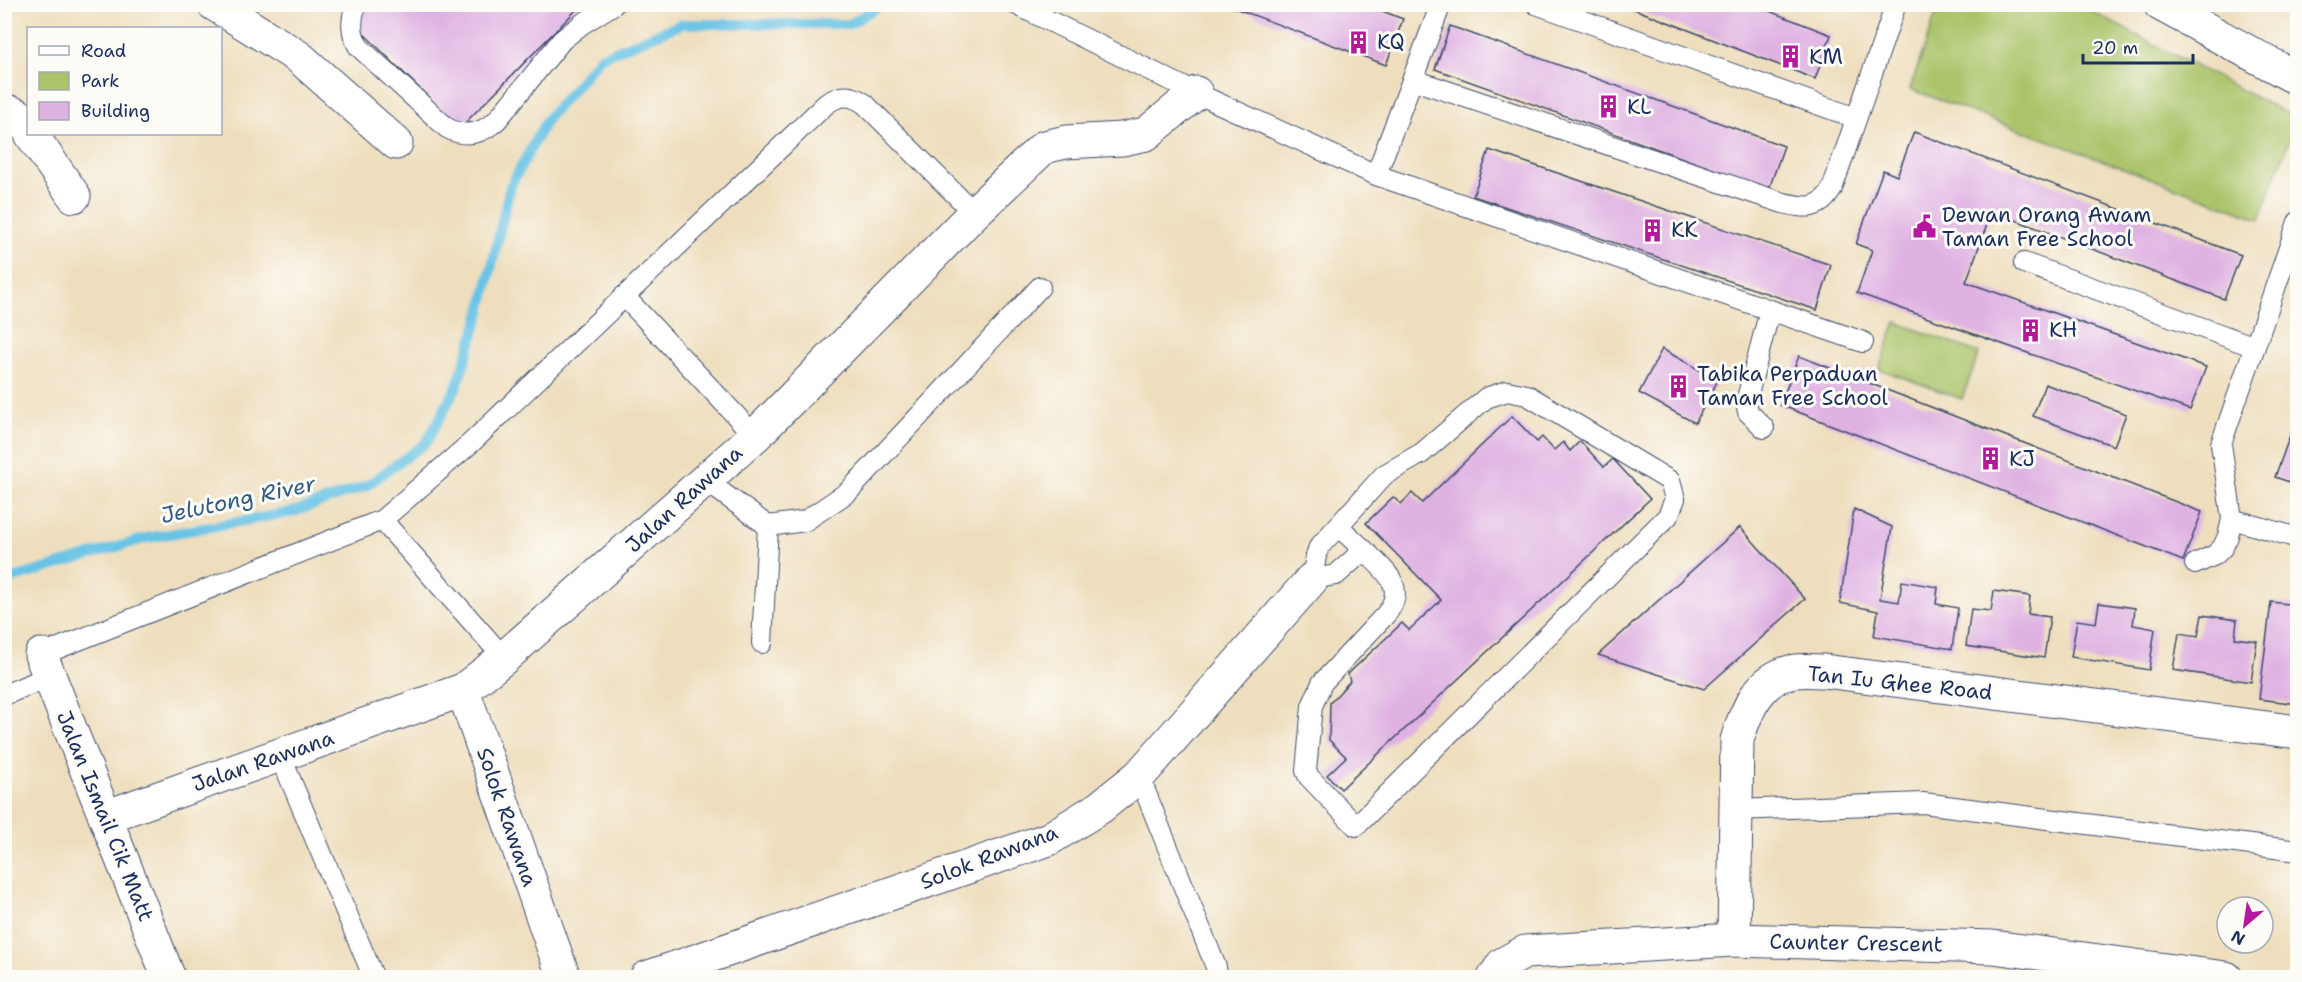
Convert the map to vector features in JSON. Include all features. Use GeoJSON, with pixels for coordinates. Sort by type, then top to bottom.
{"type":"FeatureCollection","features":[{"type":"Feature","properties":{"kind":"street"},"geometry":{"type":"LineString","coordinates":[[214,4],[300,58],[396,143]]}},
{"type":"Feature","properties":{"kind":"street"},"geometry":{"type":"LineString","coordinates":[[2160,4],[2298,79]]}},
{"type":"Feature","properties":{"kind":"street","name":"Jalan Rawana"},"geometry":{"type":"LineString","coordinates":[[105,817],[463,690],[504,658],[755,436],[974,213],[1044,147],[1066,142],[1122,139],[1146,134],[1196,93]]}},
{"type":"Feature","properties":{"kind":"street"},"geometry":{"type":"LineString","coordinates":[[4,110],[18,115],[27,128]]}},
{"type":"Feature","properties":{"kind":"street"},"geometry":{"type":"LineString","coordinates":[[32,135],[74,196]]}},
{"type":"Feature","properties":{"kind":"street","name":"Solok Rawana"},"geometry":{"type":"LineString","coordinates":[[646,978],[1049,839],[1099,808],[1139,776],[1312,579]]}},
{"type":"Feature","properties":{"kind":"street","name":"Jalan Ismail Cik Matt"},"geometry":{"type":"LineString","coordinates":[[45,666],[169,978]]}},
{"type":"Feature","properties":{"kind":"street","name":"Tan Iu Ghee Road"},"geometry":{"type":"LineString","coordinates":[[1734,940],[1737,740],[1744,716],[1755,696],[1773,679],[1794,671],[1824,671],[2298,732]]}},
{"type":"Feature","properties":{"kind":"street","name":"Solok Rawana"},"geometry":{"type":"LineString","coordinates":[[463,690],[564,978]]}},
{"type":"Feature","properties":{"kind":"street","name":"Caunter Crescent"},"geometry":{"type":"LineString","coordinates":[[1494,978],[1503,964],[1525,952],[1734,940],[1993,947],[2226,978]]}},
{"type":"Feature","properties":{"kind":"lane"},"geometry":{"type":"LineString","coordinates":[[356,4],[353,15],[353,37],[359,47],[447,128],[459,134],[472,134],[487,130],[562,40],[614,4]]}},
{"type":"Feature","properties":{"kind":"lane"},"geometry":{"type":"LineString","coordinates":[[1015,4],[1196,93],[1376,175],[1863,342]]}},
{"type":"Feature","properties":{"kind":"lane"},"geometry":{"type":"LineString","coordinates":[[1376,175],[1441,4]]}},
{"type":"Feature","properties":{"kind":"lane"},"geometry":{"type":"LineString","coordinates":[[1536,4],[1856,118]]}},
{"type":"Feature","properties":{"kind":"lane"},"geometry":{"type":"LineString","coordinates":[[1414,80],[1783,203],[1809,207],[1827,198],[1832,189],[1896,4]]}},
{"type":"Feature","properties":{"kind":"lane"},"geometry":{"type":"LineString","coordinates":[[4,695],[45,666],[382,520],[472,442],[835,97],[856,98],[865,104],[974,213]]}},
{"type":"Feature","properties":{"kind":"lane"},"geometry":{"type":"LineString","coordinates":[[2195,564],[2216,555],[2223,547],[2232,519],[2222,444],[2254,347],[2290,267],[2298,222]]}},
{"type":"Feature","properties":{"kind":"lane"},"geometry":{"type":"LineString","coordinates":[[2024,263],[2254,347]]}},
{"type":"Feature","properties":{"kind":"lane"},"geometry":{"type":"LineString","coordinates":[[706,481],[768,526],[805,521],[848,492],[1040,287]]}},
{"type":"Feature","properties":{"kind":"lane"},"geometry":{"type":"LineString","coordinates":[[624,296],[755,436]]}},
{"type":"Feature","properties":{"kind":"lane"},"geometry":{"type":"LineString","coordinates":[[1764,428],[1748,412],[1746,402],[1770,310]]}},
{"type":"Feature","properties":{"kind":"lane"},"geometry":{"type":"LineString","coordinates":[[1338,526],[1364,550],[1393,580],[1396,593],[1393,605],[1322,682],[1312,706],[1306,771],[1309,777],[1356,825],[1668,516],[1675,499],[1670,482],[1527,395],[1507,391],[1486,398],[1422,453],[1383,475],[1319,547],[1312,579],[1336,575],[1364,550]]}},
{"type":"Feature","properties":{"kind":"lane"},"geometry":{"type":"LineString","coordinates":[[2232,519],[2298,538]]}},
{"type":"Feature","properties":{"kind":"lane"},"geometry":{"type":"LineString","coordinates":[[382,520],[504,658]]}},
{"type":"Feature","properties":{"kind":"lane"},"geometry":{"type":"LineString","coordinates":[[762,643],[768,526]]}},
{"type":"Feature","properties":{"kind":"lane"},"geometry":{"type":"LineString","coordinates":[[280,755],[374,978]]}},
{"type":"Feature","properties":{"kind":"lane"},"geometry":{"type":"LineString","coordinates":[[1139,776],[1216,967],[1217,978]]}},
{"type":"Feature","properties":{"kind":"lane"},"geometry":{"type":"LineString","coordinates":[[1736,810],[1923,803],[2298,851]]}},
{"type":"Feature","properties":{"kind":"green space"},"geometry":{"type":"Polygon","coordinates":[[[1939,5],[2079,5],[2297,119],[2260,219],[1910,89],[1939,5]]]}},
{"type":"Feature","properties":{"kind":"green space"},"geometry":{"type":"Polygon","coordinates":[[[1896,322],[1979,353],[1962,399],[1879,369],[1896,322]]]}},
{"type":"Feature","properties":{"kind":"building"},"geometry":{"type":"Polygon","coordinates":[[[370,4],[582,4],[460,128],[361,31],[363,11],[370,4]]]}},
{"type":"Feature","properties":{"kind":"building","name":"KQ"},"geometry":{"type":"Polygon","coordinates":[[[1224,4],[1364,4],[1403,19],[1386,65],[1224,4]]]}},
{"type":"Feature","properties":{"kind":"building","name":"KM"},"geometry":{"type":"Polygon","coordinates":[[[1621,4],[1751,4],[1831,35],[1815,79],[1621,4]]]}},
{"type":"Feature","properties":{"kind":"building","name":"KL"},"geometry":{"type":"Polygon","coordinates":[[[1450,26],[1784,146],[1769,189],[1435,69],[1450,26]]]}},
{"type":"Feature","properties":{"kind":"building"},"geometry":{"type":"Polygon","coordinates":[[[1914,132],[2241,255],[2224,299],[1992,211],[1966,282],[2206,367],[2190,410],[1857,293],[1872,250],[1856,244],[1883,170],[1897,176],[1914,132]]]}},
{"type":"Feature","properties":{"kind":"building","name":"KK"},"geometry":{"type":"Polygon","coordinates":[[[1489,150],[1831,265],[1817,310],[1473,196],[1489,150]]]}},
{"type":"Feature","properties":{"kind":"building","name":"Tabika Perpaduan Taman Free School"},"geometry":{"type":"Polygon","coordinates":[[[1662,349],[1718,380],[1695,423],[1639,393],[1662,349]]]}},
{"type":"Feature","properties":{"kind":"building","name":"KJ"},"geometry":{"type":"Polygon","coordinates":[[[1799,356],[2202,512],[2183,561],[1780,405],[1799,356]]]}},
{"type":"Feature","properties":{"kind":"building"},"geometry":{"type":"Polygon","coordinates":[[[2045,384],[2126,414],[2114,446],[2033,416],[2045,384]]]}},
{"type":"Feature","properties":{"kind":"building"},"geometry":{"type":"Polygon","coordinates":[[[1512,416],[1537,442],[1542,437],[1554,450],[1563,442],[1570,451],[1580,441],[1604,467],[1613,459],[1650,499],[1341,789],[1327,775],[1346,757],[1329,740],[1330,703],[1350,681],[1348,674],[1402,623],[1409,630],[1441,600],[1366,523],[1393,497],[1401,504],[1412,493],[1422,503],[1512,416]]]}},
{"type":"Feature","properties":{"kind":"building"},"geometry":{"type":"Polygon","coordinates":[[[2293,427],[2298,429],[2298,485],[2275,477],[2293,427]]]}},
{"type":"Feature","properties":{"kind":"building"},"geometry":{"type":"Polygon","coordinates":[[[1854,509],[1892,527],[1880,599],[1899,602],[1902,581],[1938,587],[1936,604],[1958,608],[1952,649],[1874,636],[1878,611],[1840,603],[1854,509]]]}},
{"type":"Feature","properties":{"kind":"building"},"geometry":{"type":"Polygon","coordinates":[[[1740,527],[1805,599],[1704,689],[1598,655],[1740,527]]]}},
{"type":"Feature","properties":{"kind":"building"},"geometry":{"type":"Polygon","coordinates":[[[1994,591],[2030,596],[2028,614],[2050,617],[2044,658],[1966,646],[1971,609],[1991,611],[1994,591]]]}},
{"type":"Feature","properties":{"kind":"building"},"geometry":{"type":"Polygon","coordinates":[[[2271,602],[2298,605],[2298,704],[2259,699],[2271,602]]]}},
{"type":"Feature","properties":{"kind":"building"},"geometry":{"type":"Polygon","coordinates":[[[2099,603],[2135,608],[2133,625],[2155,629],[2149,670],[2071,657],[2077,620],[2096,623],[2099,603]]]}},
{"type":"Feature","properties":{"kind":"building"},"geometry":{"type":"Polygon","coordinates":[[[2202,615],[2237,620],[2235,638],[2257,641],[2251,682],[2173,670],[2179,633],[2198,636],[2202,615]]]}},
{"type":"Feature","properties":{"kind":"waterway","name":"Jelutong River"},"geometry":{"type":"LineString","coordinates":[[4,581],[147,538],[293,512],[366,486],[426,443],[457,386],[481,312],[510,187],[547,119],[601,57],[682,24],[850,24],[882,4]]}},
{"type":"Feature","properties":{"kind":"place","name":"KQ"},"geometry":{"type":"Point","coordinates":[1359,42]}},
{"type":"Feature","properties":{"kind":"place","name":"KM"},"geometry":{"type":"Point","coordinates":[1791,57]}},
{"type":"Feature","properties":{"kind":"place","name":"KL"},"geometry":{"type":"Point","coordinates":[1609,107]}},
{"type":"Feature","properties":{"kind":"place","name":"Dewan Orang Awam Taman Free School"},"geometry":{"type":"Point","coordinates":[1924,227]}},
{"type":"Feature","properties":{"kind":"place","name":"KK"},"geometry":{"type":"Point","coordinates":[1653,230]}},
{"type":"Feature","properties":{"kind":"place","name":"KH"},"geometry":{"type":"Point","coordinates":[2031,330]}},
{"type":"Feature","properties":{"kind":"place","name":"Tabika Perpaduan Taman Free School"},"geometry":{"type":"Point","coordinates":[1679,386]}},
{"type":"Feature","properties":{"kind":"place","name":"KJ"},"geometry":{"type":"Point","coordinates":[1991,459]}}]}
